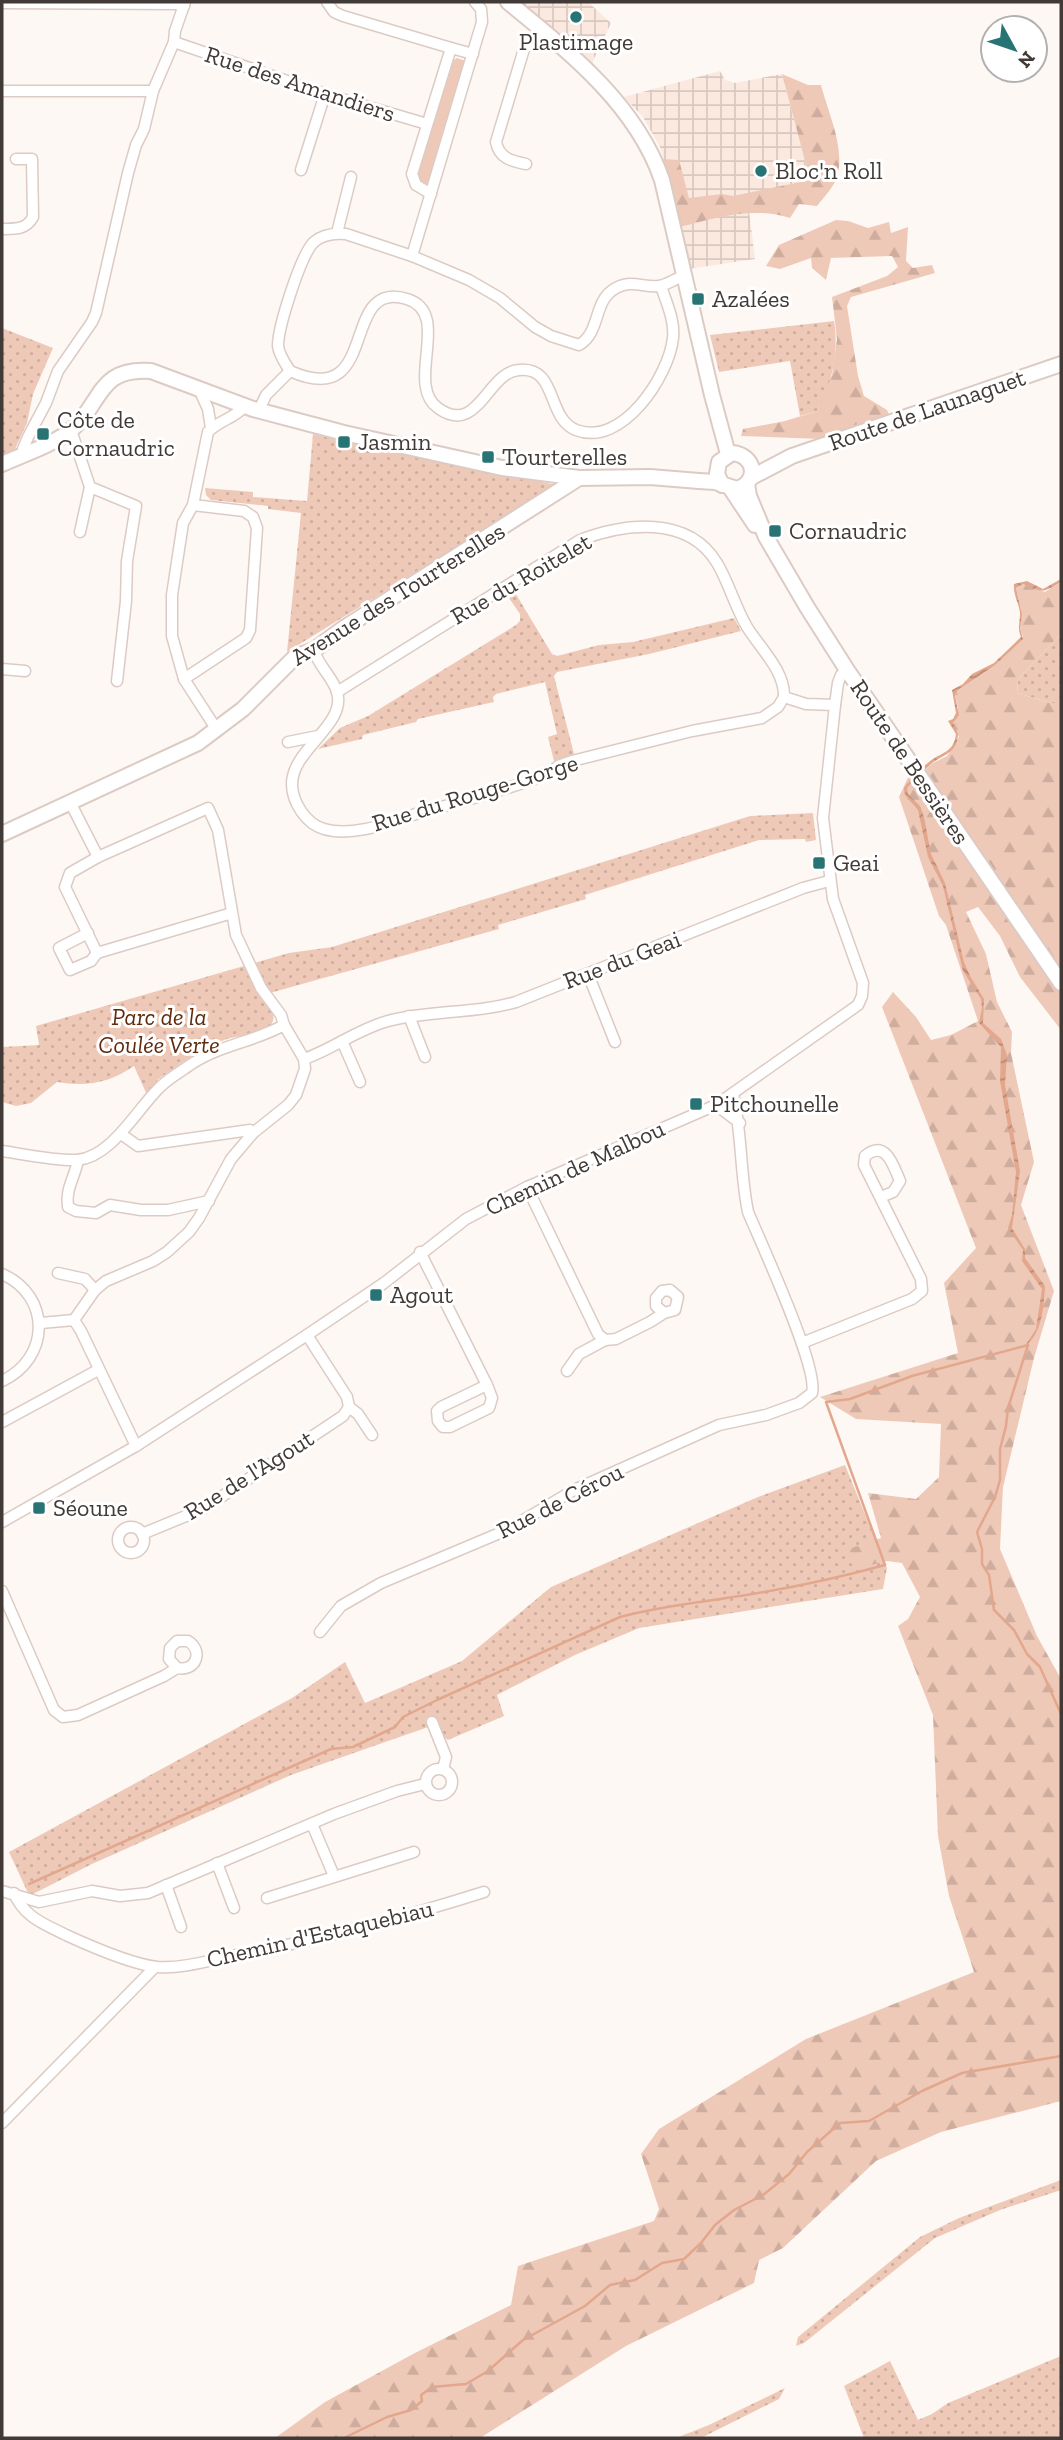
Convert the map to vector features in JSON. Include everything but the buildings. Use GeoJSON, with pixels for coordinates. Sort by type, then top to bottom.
{"type":"FeatureCollection","features":[{"type":"Feature","properties":{"kind":"street"},"geometry":{"type":"LineString","coordinates":[[327,2],[334,12],[343,16],[473,54]]}},
{"type":"Feature","properties":{"kind":"street"},"geometry":{"type":"LineString","coordinates":[[412,256],[482,23],[481,9],[475,2]]}},
{"type":"Feature","properties":{"kind":"street"},"geometry":{"type":"LineString","coordinates":[[508,2],[543,30],[603,88],[637,127],[654,157],[662,180],[728,454]]}},
{"type":"Feature","properties":{"kind":"street"},"geometry":{"type":"LineString","coordinates":[[2,3],[184,4],[174,42],[153,91],[144,129],[128,173],[96,313],[58,370],[46,403],[23,449],[24,454]]}},
{"type":"Feature","properties":{"kind":"street"},"geometry":{"type":"LineString","coordinates":[[526,164],[508,160],[498,151],[496,142],[524,49],[543,30]]}},
{"type":"Feature","properties":{"kind":"street","name":"Rue des Amandiers"},"geometry":{"type":"LineString","coordinates":[[174,42],[325,94],[427,124]]}},
{"type":"Feature","properties":{"kind":"street"},"geometry":{"type":"LineString","coordinates":[[431,194],[416,185],[412,174],[451,48]]}},
{"type":"Feature","properties":{"kind":"street"},"geometry":{"type":"LineString","coordinates":[[2,91],[153,91]]}},
{"type":"Feature","properties":{"kind":"street"},"geometry":{"type":"LineString","coordinates":[[301,170],[325,94]]}},
{"type":"Feature","properties":{"kind":"street"},"geometry":{"type":"LineString","coordinates":[[2,229],[20,229],[30,224],[33,217],[32,159],[16,159]]}},
{"type":"Feature","properties":{"kind":"street"},"geometry":{"type":"LineString","coordinates":[[337,233],[351,177]]}},
{"type":"Feature","properties":{"kind":"street"},"geometry":{"type":"LineString","coordinates":[[661,286],[671,318],[673,336],[664,367],[639,407],[625,421],[599,431],[575,430],[565,423],[557,415],[549,384],[535,372],[524,369],[504,374],[481,404],[472,410],[458,415],[438,409],[430,401],[424,388],[428,324],[422,309],[405,299],[391,298],[378,303],[366,317],[349,363],[342,373],[331,378],[318,380],[290,371],[279,353],[278,345],[296,279],[308,250],[322,237],[337,233],[412,256],[469,280],[500,298],[535,327],[551,336],[579,345],[589,338],[604,299],[617,288],[633,283],[661,286],[673,278],[684,276]]}},
{"type":"Feature","properties":{"kind":"street","name":"Route de Launaguet"},"geometry":{"type":"LineString","coordinates":[[750,481],[792,456],[1061,364]]}},
{"type":"Feature","properties":{"kind":"street"},"geometry":{"type":"LineString","coordinates":[[2,464],[71,430],[101,389],[113,378],[126,372],[151,371],[252,408],[344,433],[502,468],[579,478],[650,477],[703,472],[717,468]]}},
{"type":"Feature","properties":{"kind":"street"},"geometry":{"type":"LineString","coordinates":[[217,730],[184,679],[172,636],[172,595],[183,523],[193,505],[206,440],[211,428],[220,421],[252,408],[290,371]]}},
{"type":"Feature","properties":{"kind":"street"},"geometry":{"type":"LineString","coordinates":[[199,389],[208,409],[211,428]]}},
{"type":"Feature","properties":{"kind":"street"},"geometry":{"type":"LineString","coordinates":[[71,430],[90,487],[80,532]]}},
{"type":"Feature","properties":{"kind":"street"},"geometry":{"type":"LineString","coordinates":[[650,477],[737,489],[750,481],[753,471],[749,460],[737,453],[728,454],[719,462],[717,468],[717,474],[727,487]]}},
{"type":"Feature","properties":{"kind":"street","name":"Route de Launaguet"},"geometry":{"type":"LineString","coordinates":[[749,460],[792,456]]}},
{"type":"Feature","properties":{"kind":"street","name":"Avenue des Tourterelles"},"geometry":{"type":"LineString","coordinates":[[2,834],[179,753],[217,730],[243,709],[295,657],[314,650],[344,628],[579,478]]}},
{"type":"Feature","properties":{"kind":"street","name":"Route de Bessières"},"geometry":{"type":"LineString","coordinates":[[750,481],[749,496],[766,537],[847,670],[1061,983]]}},
{"type":"Feature","properties":{"kind":"street"},"geometry":{"type":"LineString","coordinates":[[90,487],[136,506],[127,561],[126,601],[117,681]]}},
{"type":"Feature","properties":{"kind":"street","name":"Route de Bessières"},"geometry":{"type":"LineString","coordinates":[[727,487],[766,537]]}},
{"type":"Feature","properties":{"kind":"street"},"geometry":{"type":"LineString","coordinates":[[184,679],[246,638],[250,630],[257,528],[253,517],[244,511],[193,505]]}},
{"type":"Feature","properties":{"kind":"street","name":"Rue du Roitelet"},"geometry":{"type":"LineString","coordinates":[[337,692],[580,540],[624,527],[643,527],[677,531],[709,552],[717,563],[746,625],[778,673],[784,688],[784,697]]}},
{"type":"Feature","properties":{"kind":"street"},"geometry":{"type":"LineString","coordinates":[[314,650],[317,660],[337,692]]}},
{"type":"Feature","properties":{"kind":"street"},"geometry":{"type":"LineString","coordinates":[[2,669],[25,671]]}},
{"type":"Feature","properties":{"kind":"street","name":"Chemin de Malbou"},"geometry":{"type":"LineString","coordinates":[[2,1521],[136,1446],[307,1335],[384,1283],[466,1219],[527,1187],[716,1105],[858,1005],[863,983],[833,900],[823,818],[838,683],[847,670]]}},
{"type":"Feature","properties":{"kind":"street","name":"Rue du Rouge-Gorge"},"geometry":{"type":"LineString","coordinates":[[337,692],[337,704],[331,719],[300,758],[292,785],[295,798],[305,817],[323,829],[342,831],[380,824],[525,783],[572,761],[762,718],[778,707],[784,697]]}},
{"type":"Feature","properties":{"kind":"street"},"geometry":{"type":"LineString","coordinates":[[784,697],[806,704],[835,705]]}},
{"type":"Feature","properties":{"kind":"street"},"geometry":{"type":"LineString","coordinates":[[288,742],[320,736]]}},
{"type":"Feature","properties":{"kind":"street"},"geometry":{"type":"LineString","coordinates":[[70,802],[98,857]]}},
{"type":"Feature","properties":{"kind":"street"},"geometry":{"type":"LineString","coordinates":[[41,1323],[74,1320],[106,1281],[167,1252],[189,1232],[231,1159],[253,1133],[288,1105],[296,1095],[305,1069],[304,1059],[276,1007],[261,988],[236,935],[218,830],[208,808],[98,857],[70,873],[65,887],[97,953]]}},
{"type":"Feature","properties":{"kind":"street","name":"Rue du Geai"},"geometry":{"type":"LineString","coordinates":[[304,1059],[385,1022],[409,1016],[498,1007],[803,888],[830,881]]}},
{"type":"Feature","properties":{"kind":"street"},"geometry":{"type":"LineString","coordinates":[[88,933],[59,948],[70,970],[91,961],[97,953],[232,913]]}},
{"type":"Feature","properties":{"kind":"street"},"geometry":{"type":"LineString","coordinates":[[588,974],[615,1042]]}},
{"type":"Feature","properties":{"kind":"street"},"geometry":{"type":"LineString","coordinates":[[409,1016],[425,1057]]}},
{"type":"Feature","properties":{"kind":"street"},"geometry":{"type":"LineString","coordinates":[[2,1151],[78,1160],[98,1152],[121,1134],[162,1085],[192,1063],[229,1045],[274,1031],[284,1025]]}},
{"type":"Feature","properties":{"kind":"street"},"geometry":{"type":"LineString","coordinates":[[342,1041],[360,1082]]}},
{"type":"Feature","properties":{"kind":"street"},"geometry":{"type":"LineString","coordinates":[[733,1094],[740,1123],[748,1212],[802,1343],[912,1299],[922,1292],[921,1279],[864,1165],[865,1156],[872,1150],[882,1150],[888,1154],[900,1181],[893,1192],[881,1197]]}},
{"type":"Feature","properties":{"kind":"street"},"geometry":{"type":"LineString","coordinates":[[716,1105],[740,1123]]}},
{"type":"Feature","properties":{"kind":"street"},"geometry":{"type":"LineString","coordinates":[[121,1134],[138,1146],[250,1130],[253,1133]]}},
{"type":"Feature","properties":{"kind":"street"},"geometry":{"type":"LineString","coordinates":[[78,1160],[75,1177],[66,1196],[68,1207],[76,1211],[96,1213],[110,1205],[141,1210],[168,1210],[209,1201]]}},
{"type":"Feature","properties":{"kind":"street"},"geometry":{"type":"LineString","coordinates":[[527,1187],[598,1334],[605,1340]]}},
{"type":"Feature","properties":{"kind":"street"},"geometry":{"type":"LineString","coordinates":[[421,1252],[487,1385],[492,1398],[489,1408],[450,1427],[443,1427],[438,1421],[437,1411],[441,1407],[487,1385]]}},
{"type":"Feature","properties":{"kind":"street"},"geometry":{"type":"LineString","coordinates":[[58,1273],[85,1279],[96,1290]]}},
{"type":"Feature","properties":{"kind":"street"},"geometry":{"type":"LineString","coordinates":[[2,1274],[29,1297],[41,1323],[38,1340],[24,1365],[13,1376],[2,1381]]}},
{"type":"Feature","properties":{"kind":"street"},"geometry":{"type":"LineString","coordinates":[[567,1371],[579,1354],[605,1340],[616,1339],[664,1313]]}},
{"type":"Feature","properties":{"kind":"street"},"geometry":{"type":"LineString","coordinates":[[74,1320],[136,1446]]}},
{"type":"Feature","properties":{"kind":"street"},"geometry":{"type":"LineString","coordinates":[[307,1335],[347,1397],[349,1407],[358,1414],[372,1435]]}},
{"type":"Feature","properties":{"kind":"street","name":"Rue de Cérou"},"geometry":{"type":"LineString","coordinates":[[320,1632],[341,1605],[381,1583],[507,1530],[574,1490],[719,1425],[766,1415],[799,1403],[811,1393],[813,1377],[802,1343]]}},
{"type":"Feature","properties":{"kind":"street"},"geometry":{"type":"LineString","coordinates":[[2,1422],[98,1370]]}},
{"type":"Feature","properties":{"kind":"street","name":"Rue de l'Agout"},"geometry":{"type":"LineString","coordinates":[[142,1534],[203,1509],[343,1416],[349,1407]]}},
{"type":"Feature","properties":{"kind":"street"},"geometry":{"type":"LineString","coordinates":[[2,1591],[54,1710],[63,1717],[78,1716],[177,1668]]}},
{"type":"Feature","properties":{"kind":"street"},"geometry":{"type":"LineString","coordinates":[[432,1722],[446,1757],[443,1769]]}},
{"type":"Feature","properties":{"kind":"street"},"geometry":{"type":"LineString","coordinates":[[443,1769],[452,1779],[449,1791],[437,1796],[429,1792],[425,1784],[430,1772],[443,1769]]}},
{"type":"Feature","properties":{"kind":"street"},"geometry":{"type":"LineString","coordinates":[[2,1891],[39,1902],[92,1891],[120,1896],[148,1893],[312,1824],[397,1791],[425,1784]]}},
{"type":"Feature","properties":{"kind":"street"},"geometry":{"type":"LineString","coordinates":[[312,1824],[334,1876]]}},
{"type":"Feature","properties":{"kind":"street"},"geometry":{"type":"LineString","coordinates":[[267,1898],[414,1852]]}},
{"type":"Feature","properties":{"kind":"street"},"geometry":{"type":"LineString","coordinates":[[217,1863],[234,1909]]}},
{"type":"Feature","properties":{"kind":"street"},"geometry":{"type":"LineString","coordinates":[[166,1885],[181,1927]]}},
{"type":"Feature","properties":{"kind":"street","name":"Chemin d'Estaquebiau"},"geometry":{"type":"LineString","coordinates":[[14,1893],[19,1905],[39,1922],[96,1949],[155,1967],[176,1966],[300,1944],[398,1919],[484,1892]]}},
{"type":"Feature","properties":{"kind":"street"},"geometry":{"type":"LineString","coordinates":[[2,2123],[155,1967]]}},
{"type":"Feature","properties":{"kind":"shaded area"},"geometry":{"type":"Polygon","coordinates":[[[521,2],[588,2],[611,23],[591,65],[521,2]]]}},
{"type":"Feature","properties":{"kind":"shaded area"},"geometry":{"type":"Polygon","coordinates":[[[720,71],[725,80],[735,83],[782,74],[810,180],[747,194],[755,259],[689,269],[660,147],[643,117],[624,97],[720,71]]]}},
{"type":"Feature","properties":{"kind":"green space"},"geometry":{"type":"Polygon","coordinates":[[[457,58],[466,61],[433,180],[427,185],[419,183],[416,178],[451,62],[457,58]]]}},
{"type":"Feature","properties":{"kind":"green space"},"geometry":{"type":"Polygon","coordinates":[[[782,74],[808,85],[821,85],[839,151],[838,173],[832,186],[817,206],[799,204],[790,218],[748,213],[679,227],[663,159],[679,160],[689,198],[722,194],[733,196],[810,180],[782,74]]]}},
{"type":"Feature","properties":{"kind":"green space"},"geometry":{"type":"Polygon","coordinates":[[[836,220],[868,228],[889,222],[891,233],[908,227],[906,261],[913,268],[932,265],[935,273],[851,297],[847,306],[858,376],[864,396],[887,410],[890,417],[820,439],[741,436],[743,429],[818,411],[832,375],[837,339],[832,297],[887,276],[898,267],[892,256],[831,258],[826,280],[812,268],[811,258],[780,269],[766,266],[779,245],[836,220]]]}},
{"type":"Feature","properties":{"kind":"green space"},"geometry":{"type":"Polygon","coordinates":[[[834,321],[836,344],[833,367],[818,411],[800,416],[790,361],[719,372],[710,335],[834,321]]]}},
{"type":"Feature","properties":{"kind":"green space"},"geometry":{"type":"Polygon","coordinates":[[[2,328],[53,348],[33,394],[27,423],[15,449],[2,455],[2,328]]]}},
{"type":"Feature","properties":{"kind":"green space"},"geometry":{"type":"Polygon","coordinates":[[[313,434],[556,485],[287,652],[301,513],[268,509],[268,506],[211,500],[206,495],[205,488],[253,492],[253,497],[307,501],[313,434]]]}},
{"type":"Feature","properties":{"kind":"green space"},"geometry":{"type":"Polygon","coordinates":[[[1061,582],[1061,634],[1018,679],[1017,693],[1051,703],[1061,703],[1061,972],[923,772],[947,756],[959,737],[953,725],[958,708],[955,696],[958,690],[994,666],[1023,637],[1016,588],[1023,584],[1045,592],[1061,582]]]}},
{"type":"Feature","properties":{"kind":"green space"},"geometry":{"type":"Polygon","coordinates":[[[514,591],[552,654],[557,656],[599,645],[633,642],[734,618],[741,631],[649,654],[557,672],[554,676],[574,754],[554,761],[548,737],[557,734],[545,682],[496,694],[493,697],[494,702],[418,719],[416,722],[363,735],[362,739],[318,749],[340,728],[368,716],[516,625],[520,621],[520,614],[507,595],[514,591]]]}},
{"type":"Feature","properties":{"kind":"green space"},"geometry":{"type":"Polygon","coordinates":[[[1061,634],[1061,703],[1051,703],[1017,693],[1018,679],[1061,634]]]}},
{"type":"Feature","properties":{"kind":"green space"},"geometry":{"type":"Polygon","coordinates":[[[910,773],[1061,994],[1061,1030],[1020,977],[1000,936],[978,907],[966,912],[986,954],[997,1002],[1012,1032],[1011,1053],[1034,1162],[1021,1205],[1054,1291],[1034,1358],[1003,1487],[1000,1549],[1037,1636],[1061,1679],[1061,2101],[941,2132],[876,2161],[783,2248],[759,2260],[754,2283],[626,2346],[480,2438],[275,2438],[325,2402],[511,2305],[518,2266],[654,2221],[659,2209],[641,2154],[659,2129],[806,2039],[974,1972],[949,1896],[938,1836],[933,1715],[898,1626],[908,1619],[920,1597],[902,1563],[887,1561],[863,1567],[852,1562],[846,1550],[881,1538],[868,1493],[916,1499],[939,1477],[941,1424],[856,1419],[820,1397],[958,1353],[944,1283],[976,1248],[882,1007],[893,992],[916,1017],[931,1040],[951,1035],[978,1021],[899,797],[910,773]]]}},
{"type":"Feature","properties":{"kind":"green space","name":"Parc de la Coulée Verte"},"geometry":{"type":"Polygon","coordinates":[[[813,813],[816,840],[759,840],[585,895],[586,899],[498,925],[499,929],[259,996],[273,1015],[269,1027],[258,1033],[218,1042],[200,1052],[157,1080],[157,1085],[147,1095],[134,1066],[107,1080],[78,1084],[57,1082],[31,1103],[16,1106],[2,1102],[2,1047],[39,1045],[36,1026],[289,953],[332,947],[750,816],[813,813]]]}},
{"type":"Feature","properties":{"kind":"green space"},"geometry":{"type":"Polygon","coordinates":[[[845,1465],[887,1568],[883,1589],[639,1628],[575,1655],[497,1695],[504,1716],[448,1740],[431,1726],[291,1775],[92,1864],[33,1894],[28,1893],[9,1852],[292,1698],[345,1662],[365,1703],[462,1661],[551,1587],[758,1497],[845,1465]]]}},
{"type":"Feature","properties":{"kind":"green space"},"geometry":{"type":"Polygon","coordinates":[[[1061,2180],[1061,2190],[1000,2210],[935,2238],[804,2343],[796,2346],[798,2337],[920,2237],[959,2218],[1061,2180]]]}},
{"type":"Feature","properties":{"kind":"green space"},"geometry":{"type":"Polygon","coordinates":[[[1061,2356],[1061,2438],[864,2438],[844,2386],[890,2361],[918,2420],[948,2403],[1061,2356]]]}},
{"type":"Feature","properties":{"kind":"green space"},"geometry":{"type":"Polygon","coordinates":[[[785,2388],[779,2399],[701,2438],[676,2438],[709,2425],[785,2388]]]}},
{"type":"Feature","properties":{"kind":"water"},"geometry":{"type":"Polygon","coordinates":[[[1061,579],[1061,582],[1046,590],[1023,584],[1016,588],[1022,614],[1020,628],[1023,639],[994,666],[958,690],[955,696],[959,715],[953,723],[958,734],[955,747],[920,774],[907,788],[908,794],[920,806],[924,817],[931,854],[945,883],[964,962],[984,999],[983,1023],[1001,1039],[1007,1055],[1005,1085],[1020,1171],[1012,1228],[1025,1249],[1025,1258],[1045,1286],[1039,1327],[1025,1346],[1036,1329],[1042,1289],[1022,1261],[1023,1250],[1008,1228],[1012,1215],[1016,1172],[1000,1081],[1001,1047],[979,1023],[981,999],[963,971],[943,886],[928,857],[918,810],[905,795],[904,788],[922,768],[953,745],[956,734],[948,721],[953,719],[956,713],[952,690],[963,684],[972,674],[994,663],[1021,637],[1019,628],[1020,613],[1014,584],[1027,581],[1043,589],[1061,579]]]}},
{"type":"Feature","properties":{"kind":"waterway"},"geometry":{"type":"LineString","coordinates":[[1028,1345],[1008,1408],[1000,1449],[1000,1480],[995,1497],[977,1532],[982,1549],[982,1564],[989,1575],[994,1610],[1014,1630],[1027,1654],[1040,1667],[1061,1714]]}},
{"type":"Feature","properties":{"kind":"waterway"},"geometry":{"type":"LineString","coordinates":[[29,1884],[331,1749],[353,1747],[395,1727],[403,1717],[437,1700],[620,1617],[795,1586],[885,1565],[826,1402],[850,1399],[912,1376],[1028,1345]]}},
{"type":"Feature","properties":{"kind":"waterway"},"geometry":{"type":"LineString","coordinates":[[344,2438],[387,2417],[411,2410],[422,2401],[421,2395],[432,2387],[466,2384],[488,2371],[523,2340],[585,2306],[610,2285],[635,2280],[662,2263],[684,2259],[715,2225],[734,2210],[763,2195],[789,2174],[807,2152],[840,2123],[869,2121],[922,2091],[962,2073],[1061,2056]]}},
{"type":"Feature","properties":{"kind":"place","name":"Plastimage"},"geometry":{"type":"Point","coordinates":[576,17]}},
{"type":"Feature","properties":{"kind":"place","name":"Bloc'n Roll"},"geometry":{"type":"Point","coordinates":[761,171]}},
{"type":"Feature","properties":{"kind":"place","name":"Azalées"},"geometry":{"type":"Point","coordinates":[698,299]}},
{"type":"Feature","properties":{"kind":"place","name":"Côte de Cornaudric"},"geometry":{"type":"Point","coordinates":[43,434]}},
{"type":"Feature","properties":{"kind":"place","name":"Jasmin"},"geometry":{"type":"Point","coordinates":[344,442]}},
{"type":"Feature","properties":{"kind":"place","name":"Tourterelles"},"geometry":{"type":"Point","coordinates":[488,457]}},
{"type":"Feature","properties":{"kind":"place","name":"Cornaudric"},"geometry":{"type":"Point","coordinates":[775,531]}},
{"type":"Feature","properties":{"kind":"place","name":"Geai"},"geometry":{"type":"Point","coordinates":[819,863]}},
{"type":"Feature","properties":{"kind":"place","name":"Pitchounelle"},"geometry":{"type":"Point","coordinates":[696,1104]}},
{"type":"Feature","properties":{"kind":"place","name":"Agout"},"geometry":{"type":"Point","coordinates":[376,1295]}},
{"type":"Feature","properties":{"kind":"place","name":"Séoune"},"geometry":{"type":"Point","coordinates":[39,1508]}}]}
